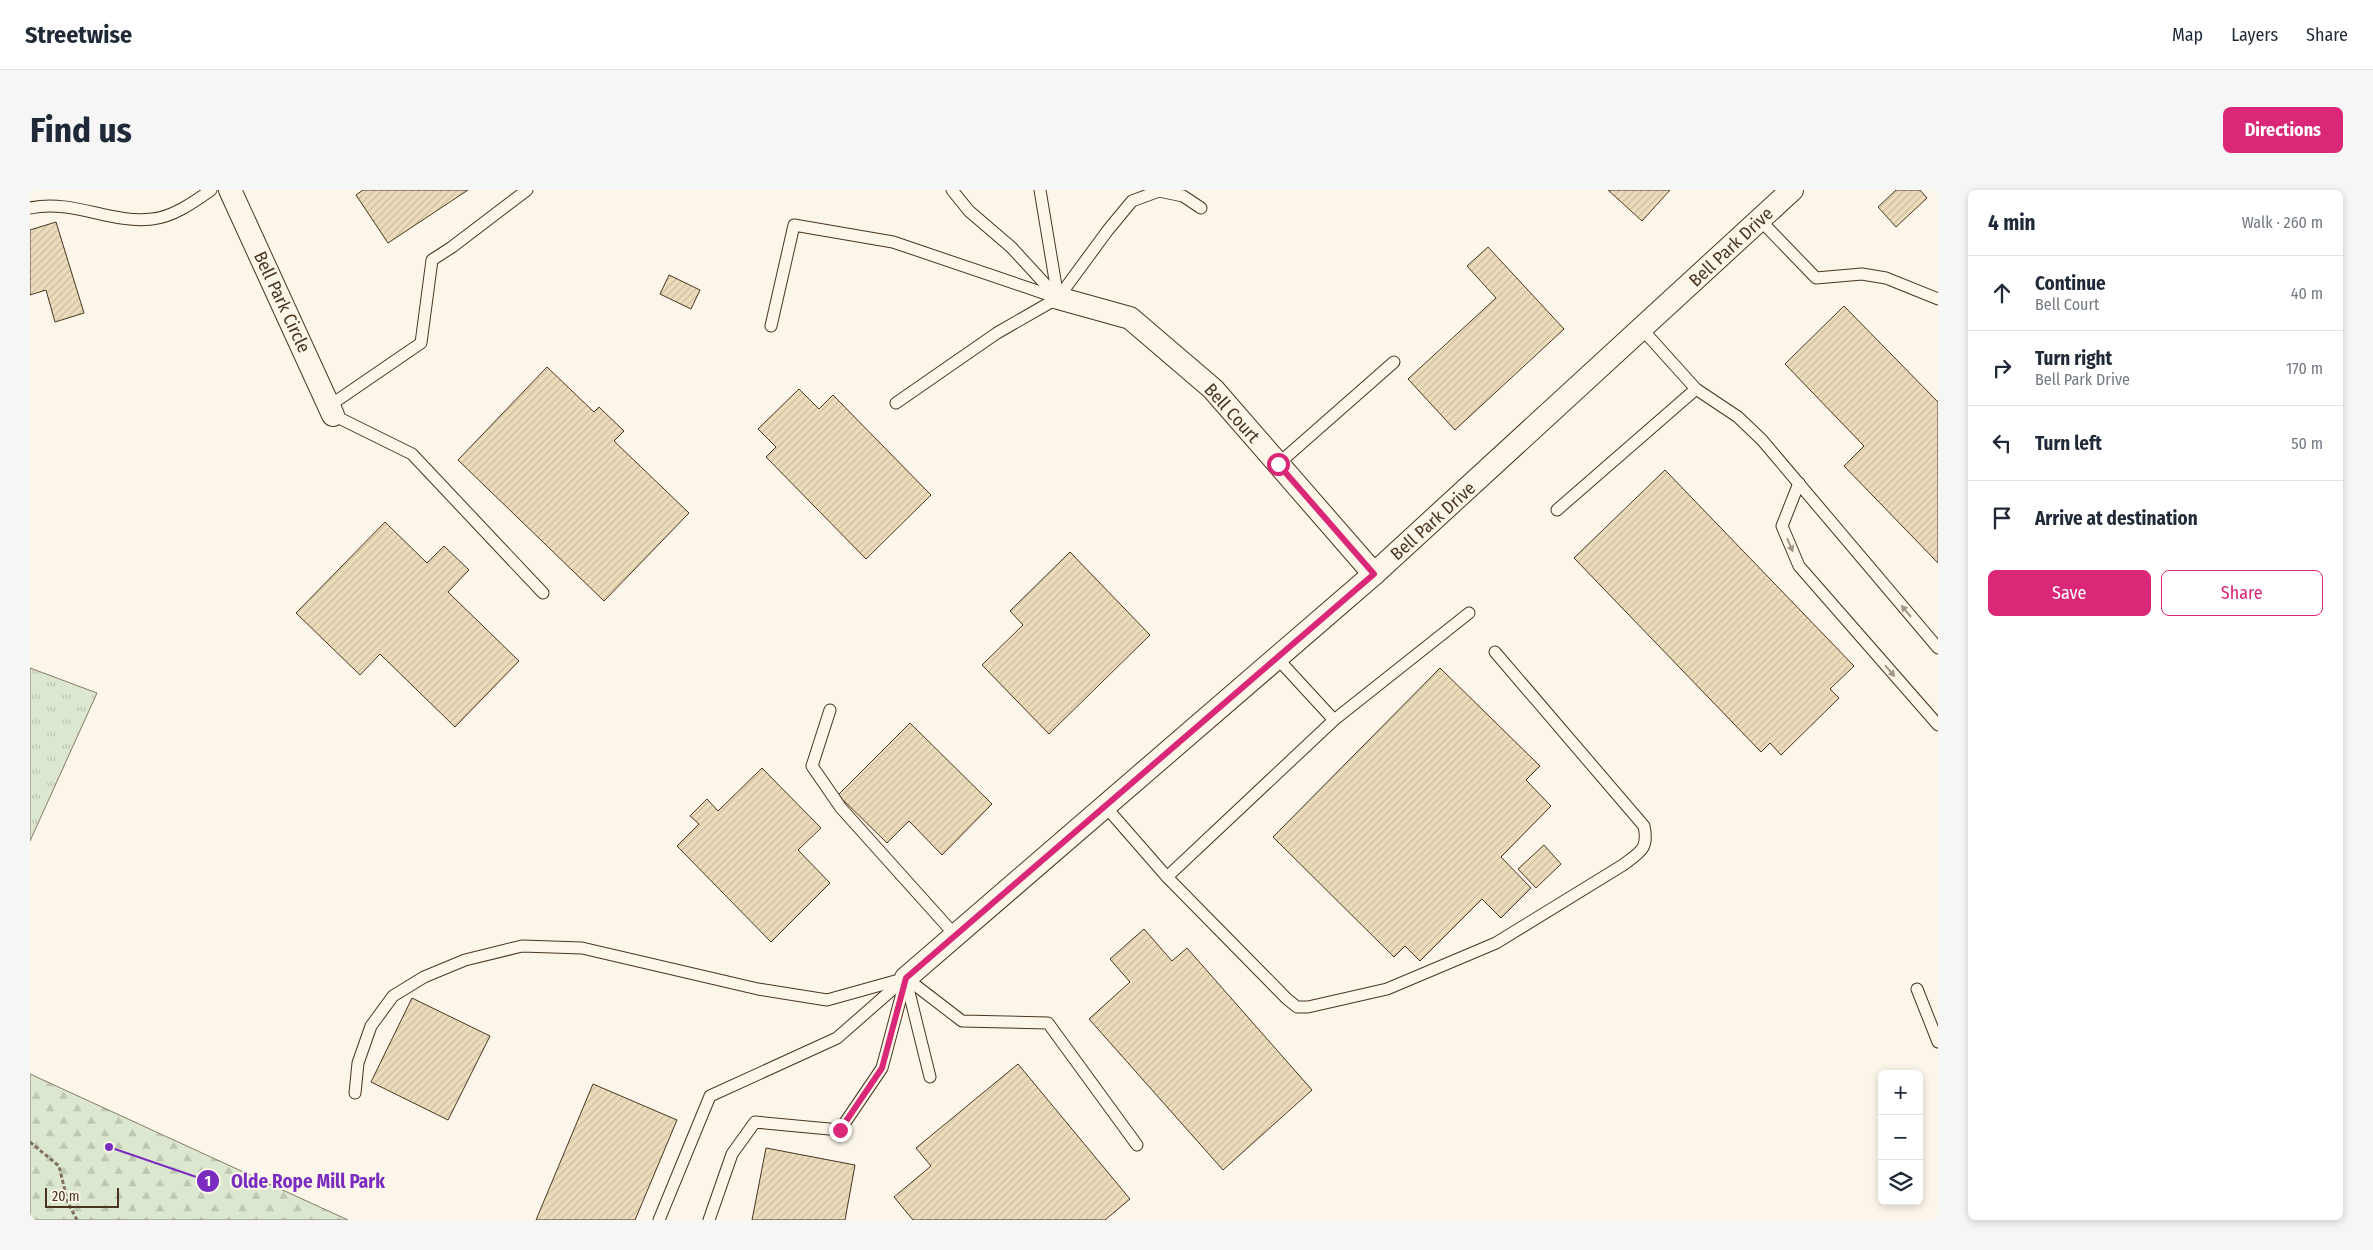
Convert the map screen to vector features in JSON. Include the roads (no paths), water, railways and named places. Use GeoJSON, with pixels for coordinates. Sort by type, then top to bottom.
{"type":"FeatureCollection","features":[{"type":"Feature","properties":{"kind":"street","name":"Bell Park Circle"},"geometry":{"type":"LineString","coordinates":[[230,190],[331,410]]}},
{"type":"Feature","properties":{"kind":"street","name":"Bell Park Drive"},"geometry":{"type":"LineString","coordinates":[[906,978],[1374,574],[1642,330],[1792,190]]}},
{"type":"Feature","properties":{"kind":"street","name":"Bell Court"},"geometry":{"type":"LineString","coordinates":[[1058,298],[1130,318],[1213,390],[1374,574]]}},
{"type":"Feature","properties":{"kind":"lane"},"geometry":{"type":"LineString","coordinates":[[30,208],[68,206],[120,218],[154,220],[190,206],[211,190]]}},
{"type":"Feature","properties":{"kind":"lane"},"geometry":{"type":"LineString","coordinates":[[527,190],[432,260],[421,343],[331,410],[412,454],[543,593]]}},
{"type":"Feature","properties":{"kind":"lane"},"geometry":{"type":"LineString","coordinates":[[952,190],[969,211],[1010,247],[1058,298]]}},
{"type":"Feature","properties":{"kind":"lane"},"geometry":{"type":"LineString","coordinates":[[1040,190],[1058,298]]}},
{"type":"Feature","properties":{"kind":"lane"},"geometry":{"type":"LineString","coordinates":[[896,403],[997,333],[1058,298],[1132,201],[1148,193],[1159,191],[1183,196],[1201,208]]}},
{"type":"Feature","properties":{"kind":"lane"},"geometry":{"type":"LineString","coordinates":[[1760,220],[1816,278],[1862,274],[1886,278],[1938,299]]}},
{"type":"Feature","properties":{"kind":"lane"},"geometry":{"type":"LineString","coordinates":[[770,326],[794,225],[893,242],[1058,298]]}},
{"type":"Feature","properties":{"kind":"lane"},"geometry":{"type":"LineString","coordinates":[[1642,330],[1696,389],[1738,417],[1762,440],[1938,648]]}},
{"type":"Feature","properties":{"kind":"lane"},"geometry":{"type":"LineString","coordinates":[[1278,464],[1394,362]]}},
{"type":"Feature","properties":{"kind":"lane"},"geometry":{"type":"LineString","coordinates":[[1557,510],[1696,389]]}},
{"type":"Feature","properties":{"kind":"lane"},"geometry":{"type":"LineString","coordinates":[[1798,483],[1782,526],[1799,566],[1938,725]]}},
{"type":"Feature","properties":{"kind":"lane"},"geometry":{"type":"LineString","coordinates":[[1167,876],[1334,720],[1469,613]]}},
{"type":"Feature","properties":{"kind":"lane"},"geometry":{"type":"LineString","coordinates":[[1105,806],[1167,876],[1287,999],[1297,1006],[1308,1007],[1388,989],[1496,943],[1623,865],[1641,852],[1647,839],[1644,826],[1495,652]]}},
{"type":"Feature","properties":{"kind":"lane"},"geometry":{"type":"LineString","coordinates":[[1278,658],[1334,720]]}},
{"type":"Feature","properties":{"kind":"lane"},"geometry":{"type":"LineString","coordinates":[[830,710],[812,766],[841,808],[955,935]]}},
{"type":"Feature","properties":{"kind":"lane"},"geometry":{"type":"LineString","coordinates":[[355,1093],[358,1063],[371,1026],[393,996],[424,977],[465,960],[522,946],[582,948],[758,989],[827,1000],[906,978]]}},
{"type":"Feature","properties":{"kind":"lane"},"geometry":{"type":"LineString","coordinates":[[906,978],[930,1077]]}},
{"type":"Feature","properties":{"kind":"lane"},"geometry":{"type":"LineString","coordinates":[[906,978],[962,1021],[1048,1023],[1137,1146]]}},
{"type":"Feature","properties":{"kind":"lane"},"geometry":{"type":"LineString","coordinates":[[659,1220],[710,1096],[837,1038],[906,978]]}},
{"type":"Feature","properties":{"kind":"lane"},"geometry":{"type":"LineString","coordinates":[[709,1220],[732,1154],[755,1122],[840,1130],[882,1068],[906,978]]}},
{"type":"Feature","properties":{"kind":"lane"},"geometry":{"type":"LineString","coordinates":[[1917,989],[1938,1042]]}},
{"type":"Feature","properties":{"kind":"place","name":"Olde Rope Mill Park"},"geometry":{"type":"Point","coordinates":[109,1147]}}]}
